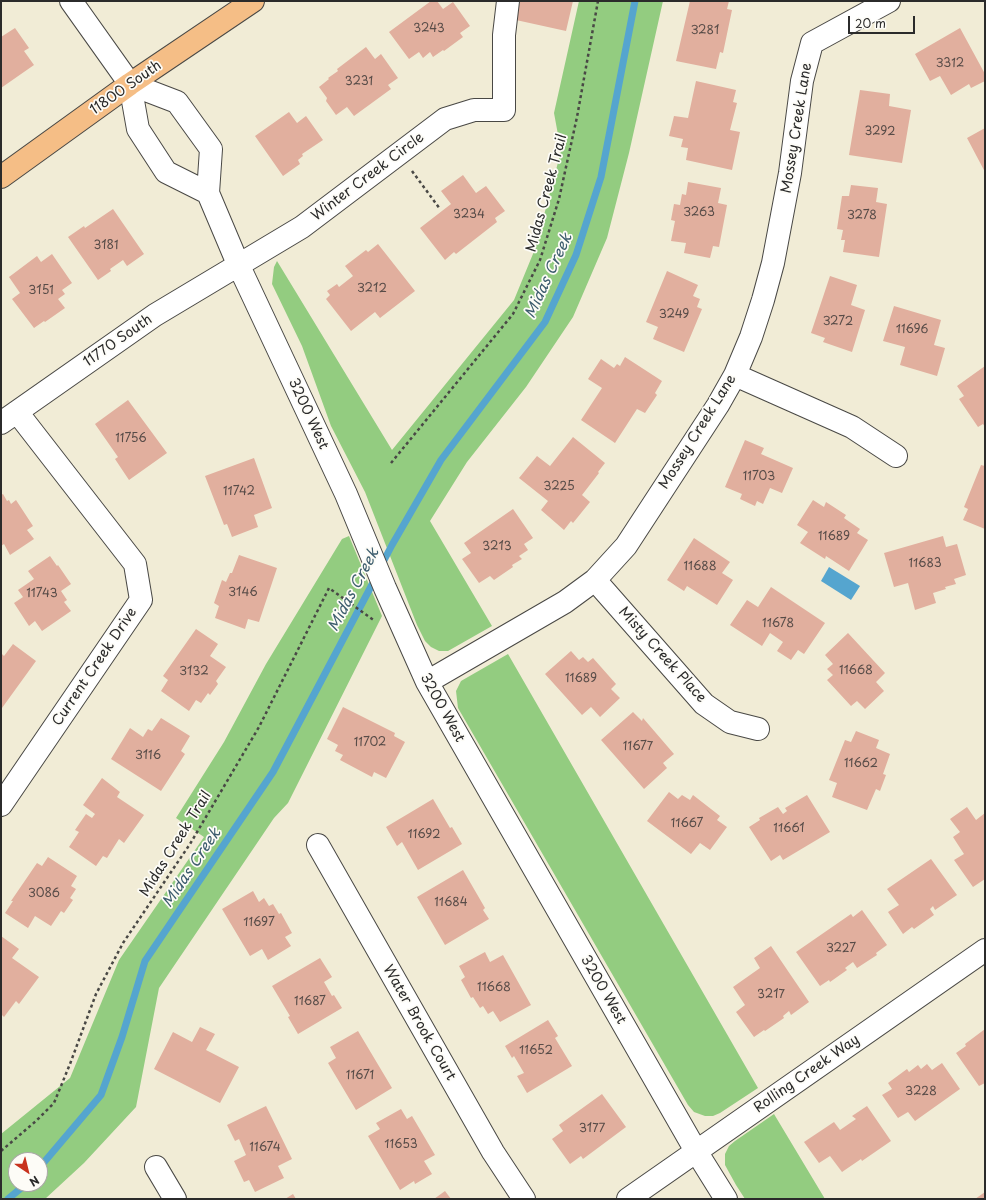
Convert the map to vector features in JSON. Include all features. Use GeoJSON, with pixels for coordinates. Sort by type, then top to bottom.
{"type":"FeatureCollection","features":[{"type":"Feature","properties":{"kind":"main road","name":"11800 South"},"geometry":{"type":"LineString","coordinates":[[1,177],[130,84],[253,1]]}},
{"type":"Feature","properties":{"kind":"street"},"geometry":{"type":"LineString","coordinates":[[71,1],[130,84],[138,129],[166,172],[208,193]]}},
{"type":"Feature","properties":{"kind":"street","name":"Winter Creek Circle"},"geometry":{"type":"LineString","coordinates":[[238,264],[302,227],[445,119],[474,110],[504,110],[504,35],[508,1]]}},
{"type":"Feature","properties":{"kind":"street","name":"Mossey Creek Lane"},"geometry":{"type":"LineString","coordinates":[[427,682],[565,602],[595,580],[626,546],[718,405],[735,374],[751,337],[761,308],[773,263],[790,173],[802,81],[812,43],[889,1]]}},
{"type":"Feature","properties":{"kind":"street","name":"3200 West"},"geometry":{"type":"LineString","coordinates":[[130,84],[177,102],[211,149],[208,193],[238,264],[346,494],[385,588],[427,682],[696,1151],[726,1199]]}},
{"type":"Feature","properties":{"kind":"street","name":"11770 South"},"geometry":{"type":"LineString","coordinates":[[9,417],[156,315],[238,264]]}},
{"type":"Feature","properties":{"kind":"street"},"geometry":{"type":"LineString","coordinates":[[735,374],[852,427],[896,456]]}},
{"type":"Feature","properties":{"kind":"street","name":"Current Creek Drive"},"geometry":{"type":"LineString","coordinates":[[1,805],[141,600],[135,564],[9,417]]}},
{"type":"Feature","properties":{"kind":"street","name":"Misty Creek Place"},"geometry":{"type":"LineString","coordinates":[[595,580],[704,704],[730,722],[758,729]]}},
{"type":"Feature","properties":{"kind":"street","name":"Water Brook Court"},"geometry":{"type":"LineString","coordinates":[[318,846],[493,1152],[524,1199]]}},
{"type":"Feature","properties":{"kind":"street","name":"Rolling Creek Way"},"geometry":{"type":"LineString","coordinates":[[628,1199],[985,950]]}},
{"type":"Feature","properties":{"kind":"street"},"geometry":{"type":"LineString","coordinates":[[156,1166],[175,1199]]}},
{"type":"Feature","properties":{"kind":"path","name":"Midas Creek Trail"},"geometry":{"type":"LineString","coordinates":[[391,462],[513,314],[540,260],[559,199],[577,117],[598,1]]}},
{"type":"Feature","properties":{"kind":"path"},"geometry":{"type":"LineString","coordinates":[[408,164],[440,209]]}},
{"type":"Feature","properties":{"kind":"path","name":"Midas Creek Trail"},"geometry":{"type":"LineString","coordinates":[[1,1151],[36,1121],[54,1103],[96,994],[124,943],[190,844],[259,727],[329,588],[378,624]]}},
{"type":"Feature","properties":{"kind":"green space"},"geometry":{"type":"Polygon","coordinates":[[[579,1],[663,1],[629,153],[607,238],[573,317],[526,387],[467,462],[430,521],[492,626],[448,651],[439,651],[431,647],[425,641],[417,625],[365,492],[331,426],[302,346],[272,284],[274,267],[277,261],[392,450],[514,300],[535,249],[561,151],[554,113],[579,1]]]}},
{"type":"Feature","properties":{"kind":"green space"},"geometry":{"type":"Polygon","coordinates":[[[349,536],[382,616],[288,803],[274,818],[159,988],[136,1107],[84,1163],[45,1199],[1,1199],[1,1134],[70,1078],[119,960],[204,837],[176,818],[224,742],[266,664],[342,539],[349,536]]]}},
{"type":"Feature","properties":{"kind":"green space"},"geometry":{"type":"Polygon","coordinates":[[[508,654],[758,1088],[720,1113],[713,1116],[705,1116],[694,1112],[688,1105],[458,708],[456,691],[461,681],[508,654]]]}},
{"type":"Feature","properties":{"kind":"green space"},"geometry":{"type":"Polygon","coordinates":[[[774,1114],[825,1199],[745,1199],[736,1185],[725,1165],[725,1154],[729,1146],[774,1114]]]}},
{"type":"Feature","properties":{"kind":"water"},"geometry":{"type":"Polygon","coordinates":[[[829,567],[860,586],[851,600],[821,581],[829,567]]]}},
{"type":"Feature","properties":{"kind":"building"},"geometry":{"type":"Polygon","coordinates":[[[431,1],[437,1],[443,9],[453,2],[470,26],[460,33],[463,37],[433,57],[430,52],[423,58],[419,52],[409,59],[389,32],[431,1]]]}},
{"type":"Feature","properties":{"kind":"building"},"geometry":{"type":"Polygon","coordinates":[[[520,1],[573,1],[566,31],[516,20],[520,1]]]}},
{"type":"Feature","properties":{"kind":"building"},"geometry":{"type":"Polygon","coordinates":[[[690,1],[729,1],[727,9],[732,10],[723,53],[720,52],[716,69],[676,61],[690,1]]]}},
{"type":"Feature","properties":{"kind":"building"},"geometry":{"type":"Polygon","coordinates":[[[15,28],[29,48],[24,51],[34,65],[1,88],[1,37],[15,28]]]}},
{"type":"Feature","properties":{"kind":"building"},"geometry":{"type":"Polygon","coordinates":[[[960,28],[985,74],[985,81],[971,88],[969,84],[951,95],[940,76],[930,81],[915,54],[960,28]]]}},
{"type":"Feature","properties":{"kind":"building"},"geometry":{"type":"Polygon","coordinates":[[[366,47],[375,59],[381,54],[398,78],[388,85],[391,89],[354,116],[347,107],[336,115],[326,101],[327,98],[319,87],[338,71],[337,69],[366,47]]]}},
{"type":"Feature","properties":{"kind":"building"},"geometry":{"type":"Polygon","coordinates":[[[696,81],[736,90],[733,102],[737,103],[730,130],[740,132],[732,170],[686,160],[688,148],[681,147],[683,139],[669,136],[674,116],[688,118],[696,81]]]}},
{"type":"Feature","properties":{"kind":"building"},"geometry":{"type":"Polygon","coordinates":[[[860,90],[890,94],[889,106],[911,110],[902,163],[849,155],[860,90]]]}},
{"type":"Feature","properties":{"kind":"building"},"geometry":{"type":"Polygon","coordinates":[[[289,112],[297,123],[306,116],[323,140],[302,154],[303,156],[298,160],[300,164],[283,176],[255,136],[289,112]]]}},
{"type":"Feature","properties":{"kind":"building"},"geometry":{"type":"Polygon","coordinates":[[[985,128],[985,172],[967,138],[985,128]]]}},
{"type":"Feature","properties":{"kind":"building"},"geometry":{"type":"Polygon","coordinates":[[[463,175],[476,193],[486,186],[505,211],[495,218],[497,222],[456,254],[454,252],[445,260],[420,228],[451,204],[441,191],[463,175]]]}},
{"type":"Feature","properties":{"kind":"building"},"geometry":{"type":"Polygon","coordinates":[[[688,182],[721,188],[718,203],[727,205],[719,247],[713,246],[710,258],[684,253],[686,243],[671,241],[675,221],[671,220],[674,204],[680,205],[682,194],[686,195],[688,182]]]}},
{"type":"Feature","properties":{"kind":"building"},"geometry":{"type":"Polygon","coordinates":[[[851,185],[878,188],[876,202],[887,204],[879,257],[843,252],[845,240],[841,240],[843,230],[837,229],[842,196],[849,196],[851,185]]]}},
{"type":"Feature","properties":{"kind":"building"},"geometry":{"type":"Polygon","coordinates":[[[113,209],[144,254],[127,266],[123,260],[98,280],[68,237],[84,226],[85,228],[113,209]]]}},
{"type":"Feature","properties":{"kind":"building"},"geometry":{"type":"Polygon","coordinates":[[[378,244],[415,291],[380,318],[375,312],[351,331],[326,299],[330,295],[327,291],[337,284],[339,287],[353,276],[345,266],[366,250],[368,252],[378,244]]]}},
{"type":"Feature","properties":{"kind":"building"},"geometry":{"type":"Polygon","coordinates":[[[52,254],[72,283],[62,290],[65,294],[58,299],[65,308],[34,328],[12,299],[20,293],[9,277],[37,256],[41,262],[52,254]]]}},
{"type":"Feature","properties":{"kind":"building"},"geometry":{"type":"Polygon","coordinates":[[[667,271],[698,285],[693,296],[700,299],[697,307],[702,309],[684,352],[653,339],[658,327],[646,322],[667,271]]]}},
{"type":"Feature","properties":{"kind":"building"},"geometry":{"type":"Polygon","coordinates":[[[830,276],[857,285],[851,305],[865,310],[852,352],[823,342],[825,338],[811,333],[830,276]]]}},
{"type":"Feature","properties":{"kind":"building"},"geometry":{"type":"Polygon","coordinates":[[[894,306],[941,320],[934,345],[945,348],[937,376],[900,365],[905,347],[883,341],[894,306]]]}},
{"type":"Feature","properties":{"kind":"building"},"geometry":{"type":"Polygon","coordinates":[[[625,357],[662,381],[655,393],[657,395],[645,413],[637,409],[615,443],[581,420],[602,388],[588,379],[601,359],[614,368],[617,364],[620,366],[625,357]]]}},
{"type":"Feature","properties":{"kind":"building"},"geometry":{"type":"Polygon","coordinates":[[[985,366],[985,427],[983,424],[978,427],[959,399],[964,396],[957,386],[985,366]]]}},
{"type":"Feature","properties":{"kind":"building"},"geometry":{"type":"Polygon","coordinates":[[[128,400],[167,453],[129,480],[115,459],[118,457],[95,424],[128,400]]]}},
{"type":"Feature","properties":{"kind":"building"},"geometry":{"type":"Polygon","coordinates":[[[573,437],[605,463],[582,495],[590,502],[573,523],[571,521],[564,530],[541,510],[548,501],[519,478],[537,456],[550,466],[573,437]]]}},
{"type":"Feature","properties":{"kind":"building"},"geometry":{"type":"Polygon","coordinates":[[[745,440],[764,448],[761,454],[793,468],[782,493],[770,488],[763,504],[757,501],[755,506],[740,499],[742,494],[725,487],[745,440]]]}},
{"type":"Feature","properties":{"kind":"building"},"geometry":{"type":"Polygon","coordinates":[[[254,458],[272,508],[254,515],[258,527],[232,537],[227,524],[224,525],[205,476],[254,458]]]}},
{"type":"Feature","properties":{"kind":"building"},"geometry":{"type":"Polygon","coordinates":[[[981,465],[985,466],[985,529],[963,520],[968,509],[964,507],[981,465]]]}},
{"type":"Feature","properties":{"kind":"building"},"geometry":{"type":"Polygon","coordinates":[[[3,494],[7,501],[9,500],[11,504],[16,500],[33,526],[27,530],[34,539],[10,555],[4,544],[1,546],[1,495],[3,494]]]}},
{"type":"Feature","properties":{"kind":"building"},"geometry":{"type":"Polygon","coordinates":[[[813,500],[824,507],[826,502],[846,515],[844,518],[860,529],[857,533],[868,540],[849,571],[826,556],[825,559],[800,543],[808,532],[797,525],[813,500]]]}},
{"type":"Feature","properties":{"kind":"building"},"geometry":{"type":"Polygon","coordinates":[[[513,509],[533,538],[524,544],[528,550],[519,556],[522,559],[512,565],[513,567],[494,580],[490,576],[479,583],[462,559],[471,553],[464,543],[513,509]]]}},
{"type":"Feature","properties":{"kind":"building"},"geometry":{"type":"Polygon","coordinates":[[[943,536],[946,547],[957,544],[966,575],[954,579],[956,584],[945,587],[946,589],[933,593],[936,603],[915,610],[908,583],[894,587],[884,553],[943,536]]]}},
{"type":"Feature","properties":{"kind":"building"},"geometry":{"type":"Polygon","coordinates":[[[694,538],[730,562],[722,573],[733,580],[717,605],[687,586],[684,591],[667,580],[694,538]]]}},
{"type":"Feature","properties":{"kind":"building"},"geometry":{"type":"Polygon","coordinates":[[[239,555],[277,568],[259,622],[248,619],[245,629],[215,618],[219,606],[214,603],[222,580],[226,582],[230,573],[232,573],[239,555]]]}},
{"type":"Feature","properties":{"kind":"building"},"geometry":{"type":"Polygon","coordinates":[[[50,556],[71,584],[61,591],[67,600],[64,602],[71,611],[42,631],[35,621],[29,626],[14,603],[23,597],[18,590],[34,579],[28,571],[50,556]]]}},
{"type":"Feature","properties":{"kind":"building"},"geometry":{"type":"Polygon","coordinates":[[[771,587],[825,623],[804,654],[798,650],[791,660],[777,651],[783,642],[770,633],[762,646],[730,625],[747,600],[758,607],[771,587]]]}},
{"type":"Feature","properties":{"kind":"building"},"geometry":{"type":"Polygon","coordinates":[[[196,629],[218,644],[210,656],[226,667],[216,681],[218,684],[210,695],[208,693],[201,703],[196,700],[189,711],[161,691],[168,680],[163,676],[196,629]]]}},
{"type":"Feature","properties":{"kind":"building"},"geometry":{"type":"Polygon","coordinates":[[[848,633],[885,673],[876,682],[884,691],[865,709],[857,701],[851,706],[827,680],[833,675],[827,669],[833,664],[825,655],[848,633]]]}},
{"type":"Feature","properties":{"kind":"building"},"geometry":{"type":"Polygon","coordinates":[[[13,644],[36,661],[2,708],[1,653],[4,656],[13,644]]]}},
{"type":"Feature","properties":{"kind":"building"},"geometry":{"type":"Polygon","coordinates":[[[571,651],[579,660],[583,657],[588,662],[593,658],[616,684],[611,689],[620,698],[600,717],[591,707],[582,715],[545,674],[571,651]]]}},
{"type":"Feature","properties":{"kind":"building"},"geometry":{"type":"Polygon","coordinates":[[[343,707],[395,733],[394,736],[405,742],[386,778],[374,772],[372,777],[340,760],[343,755],[335,751],[338,745],[327,739],[343,707]]]}},
{"type":"Feature","properties":{"kind":"building"},"geometry":{"type":"Polygon","coordinates":[[[633,712],[642,721],[643,718],[674,754],[663,763],[667,768],[644,789],[601,740],[633,712]]]}},
{"type":"Feature","properties":{"kind":"building"},"geometry":{"type":"Polygon","coordinates":[[[161,718],[190,736],[181,751],[185,754],[161,791],[111,759],[130,728],[143,737],[148,729],[152,731],[161,718]]]}},
{"type":"Feature","properties":{"kind":"building"},"geometry":{"type":"Polygon","coordinates":[[[856,731],[879,740],[876,748],[890,754],[883,774],[886,775],[880,791],[876,789],[867,810],[832,797],[837,783],[829,780],[845,740],[851,742],[856,731]]]}},
{"type":"Feature","properties":{"kind":"building"},"geometry":{"type":"Polygon","coordinates":[[[102,778],[120,792],[117,797],[144,815],[124,843],[119,839],[107,858],[103,856],[96,866],[69,847],[79,832],[75,830],[86,814],[92,818],[95,814],[83,805],[102,778]]]}},
{"type":"Feature","properties":{"kind":"building"},"geometry":{"type":"Polygon","coordinates":[[[669,792],[678,799],[682,795],[690,800],[693,795],[720,816],[717,820],[727,827],[710,850],[700,843],[691,854],[647,821],[669,792]]]}},
{"type":"Feature","properties":{"kind":"building"},"geometry":{"type":"Polygon","coordinates":[[[807,795],[830,832],[783,860],[780,855],[771,861],[749,827],[760,820],[759,818],[778,807],[783,814],[787,811],[785,808],[807,795]]]}},
{"type":"Feature","properties":{"kind":"building"},"geometry":{"type":"Polygon","coordinates":[[[433,799],[450,828],[452,827],[462,844],[418,870],[402,842],[397,846],[386,827],[433,799]]]}},
{"type":"Feature","properties":{"kind":"building"},"geometry":{"type":"Polygon","coordinates":[[[967,807],[976,820],[985,813],[985,879],[973,887],[954,860],[964,854],[953,837],[960,832],[950,819],[967,807]]]}},
{"type":"Feature","properties":{"kind":"building"},"geometry":{"type":"Polygon","coordinates":[[[48,857],[77,876],[71,886],[76,889],[70,898],[73,900],[64,913],[61,911],[51,926],[35,916],[28,928],[5,913],[13,901],[11,901],[37,863],[42,866],[48,857]]]}},
{"type":"Feature","properties":{"kind":"building"},"geometry":{"type":"Polygon","coordinates":[[[931,859],[957,895],[935,910],[933,906],[930,909],[934,915],[914,929],[912,927],[903,934],[888,912],[899,905],[887,889],[931,859]]]}},
{"type":"Feature","properties":{"kind":"building"},"geometry":{"type":"Polygon","coordinates":[[[463,870],[485,908],[483,910],[489,919],[445,945],[417,897],[463,870]]]}},
{"type":"Feature","properties":{"kind":"building"},"geometry":{"type":"Polygon","coordinates":[[[253,891],[259,902],[264,898],[269,906],[273,904],[279,914],[281,913],[292,933],[285,937],[291,946],[268,960],[262,949],[250,956],[222,909],[253,891]]]}},
{"type":"Feature","properties":{"kind":"building"},"geometry":{"type":"Polygon","coordinates":[[[862,910],[887,945],[876,953],[877,955],[857,968],[853,962],[845,968],[847,970],[830,982],[829,980],[820,986],[796,952],[851,914],[853,917],[862,910]]]}},
{"type":"Feature","properties":{"kind":"building"},"geometry":{"type":"Polygon","coordinates":[[[1,936],[19,949],[12,958],[39,977],[19,1004],[16,1001],[4,1017],[1,1014],[1,936]]]}},
{"type":"Feature","properties":{"kind":"building"},"geometry":{"type":"Polygon","coordinates":[[[771,946],[809,1002],[791,1015],[789,1011],[783,1016],[784,1018],[754,1037],[736,1012],[745,1005],[733,987],[760,968],[754,958],[771,946]]]}},
{"type":"Feature","properties":{"kind":"building"},"geometry":{"type":"Polygon","coordinates":[[[485,952],[490,962],[503,955],[531,1005],[500,1022],[493,1011],[488,1014],[483,1006],[480,1008],[473,997],[471,998],[461,980],[465,977],[459,966],[485,952]]]}},
{"type":"Feature","properties":{"kind":"building"},"geometry":{"type":"Polygon","coordinates":[[[320,958],[332,977],[324,982],[332,996],[334,995],[342,1008],[298,1034],[288,1017],[290,1016],[272,986],[320,958]]]}},
{"type":"Feature","properties":{"kind":"building"},"geometry":{"type":"Polygon","coordinates":[[[548,1020],[558,1036],[555,1038],[572,1066],[527,1093],[517,1076],[524,1073],[514,1056],[512,1058],[505,1046],[548,1020]]]}},
{"type":"Feature","properties":{"kind":"building"},"geometry":{"type":"Polygon","coordinates":[[[200,1027],[215,1034],[206,1050],[239,1067],[220,1103],[154,1069],[173,1032],[192,1042],[200,1027]]]}},
{"type":"Feature","properties":{"kind":"building"},"geometry":{"type":"Polygon","coordinates":[[[985,1029],[985,1083],[979,1086],[956,1053],[985,1029]]]}},
{"type":"Feature","properties":{"kind":"building"},"geometry":{"type":"Polygon","coordinates":[[[358,1031],[392,1088],[356,1110],[328,1063],[336,1058],[330,1047],[358,1031]]]}},
{"type":"Feature","properties":{"kind":"building"},"geometry":{"type":"Polygon","coordinates":[[[942,1063],[960,1089],[915,1121],[908,1112],[898,1118],[882,1095],[892,1089],[888,1083],[907,1069],[909,1072],[918,1065],[921,1069],[927,1064],[932,1070],[942,1063]]]}},
{"type":"Feature","properties":{"kind":"building"},"geometry":{"type":"Polygon","coordinates":[[[602,1094],[626,1127],[583,1159],[581,1156],[570,1164],[552,1139],[563,1131],[559,1125],[602,1094]]]}},
{"type":"Feature","properties":{"kind":"building"},"geometry":{"type":"Polygon","coordinates":[[[266,1106],[292,1159],[278,1166],[284,1178],[255,1192],[249,1180],[244,1182],[234,1161],[246,1155],[239,1139],[235,1141],[227,1125],[266,1106]]]}},
{"type":"Feature","properties":{"kind":"building"},"geometry":{"type":"Polygon","coordinates":[[[867,1106],[891,1141],[862,1161],[861,1159],[842,1172],[830,1156],[819,1163],[804,1142],[834,1122],[840,1130],[856,1119],[852,1116],[867,1106]]]}},
{"type":"Feature","properties":{"kind":"building"},"geometry":{"type":"Polygon","coordinates":[[[401,1109],[407,1119],[412,1116],[435,1155],[424,1161],[432,1174],[415,1184],[414,1181],[400,1190],[368,1136],[380,1129],[376,1123],[401,1109]]]}},
{"type":"Feature","properties":{"kind":"building"},"geometry":{"type":"Polygon","coordinates":[[[445,1191],[451,1199],[434,1199],[445,1191]]]}},
{"type":"Feature","properties":{"kind":"building"},"geometry":{"type":"Polygon","coordinates":[[[985,1192],[985,1199],[975,1199],[985,1192]]]}},
{"type":"Feature","properties":{"kind":"building"},"geometry":{"type":"Polygon","coordinates":[[[293,1194],[296,1199],[285,1199],[293,1194]]]}},
{"type":"Feature","properties":{"kind":"waterway","name":"Midas Creek"},"geometry":{"type":"LineString","coordinates":[[381,566],[441,460],[545,322],[576,255],[601,177],[635,1]]}},
{"type":"Feature","properties":{"kind":"waterway","name":"Midas Creek"},"geometry":{"type":"LineString","coordinates":[[48,1158],[101,1095],[122,1037],[145,961],[273,772],[376,577]]}},
{"type":"Feature","properties":{"kind":"waterway","name":"Midas Creek"},"geometry":{"type":"LineString","coordinates":[[8,1199],[16,1192]]}}]}
